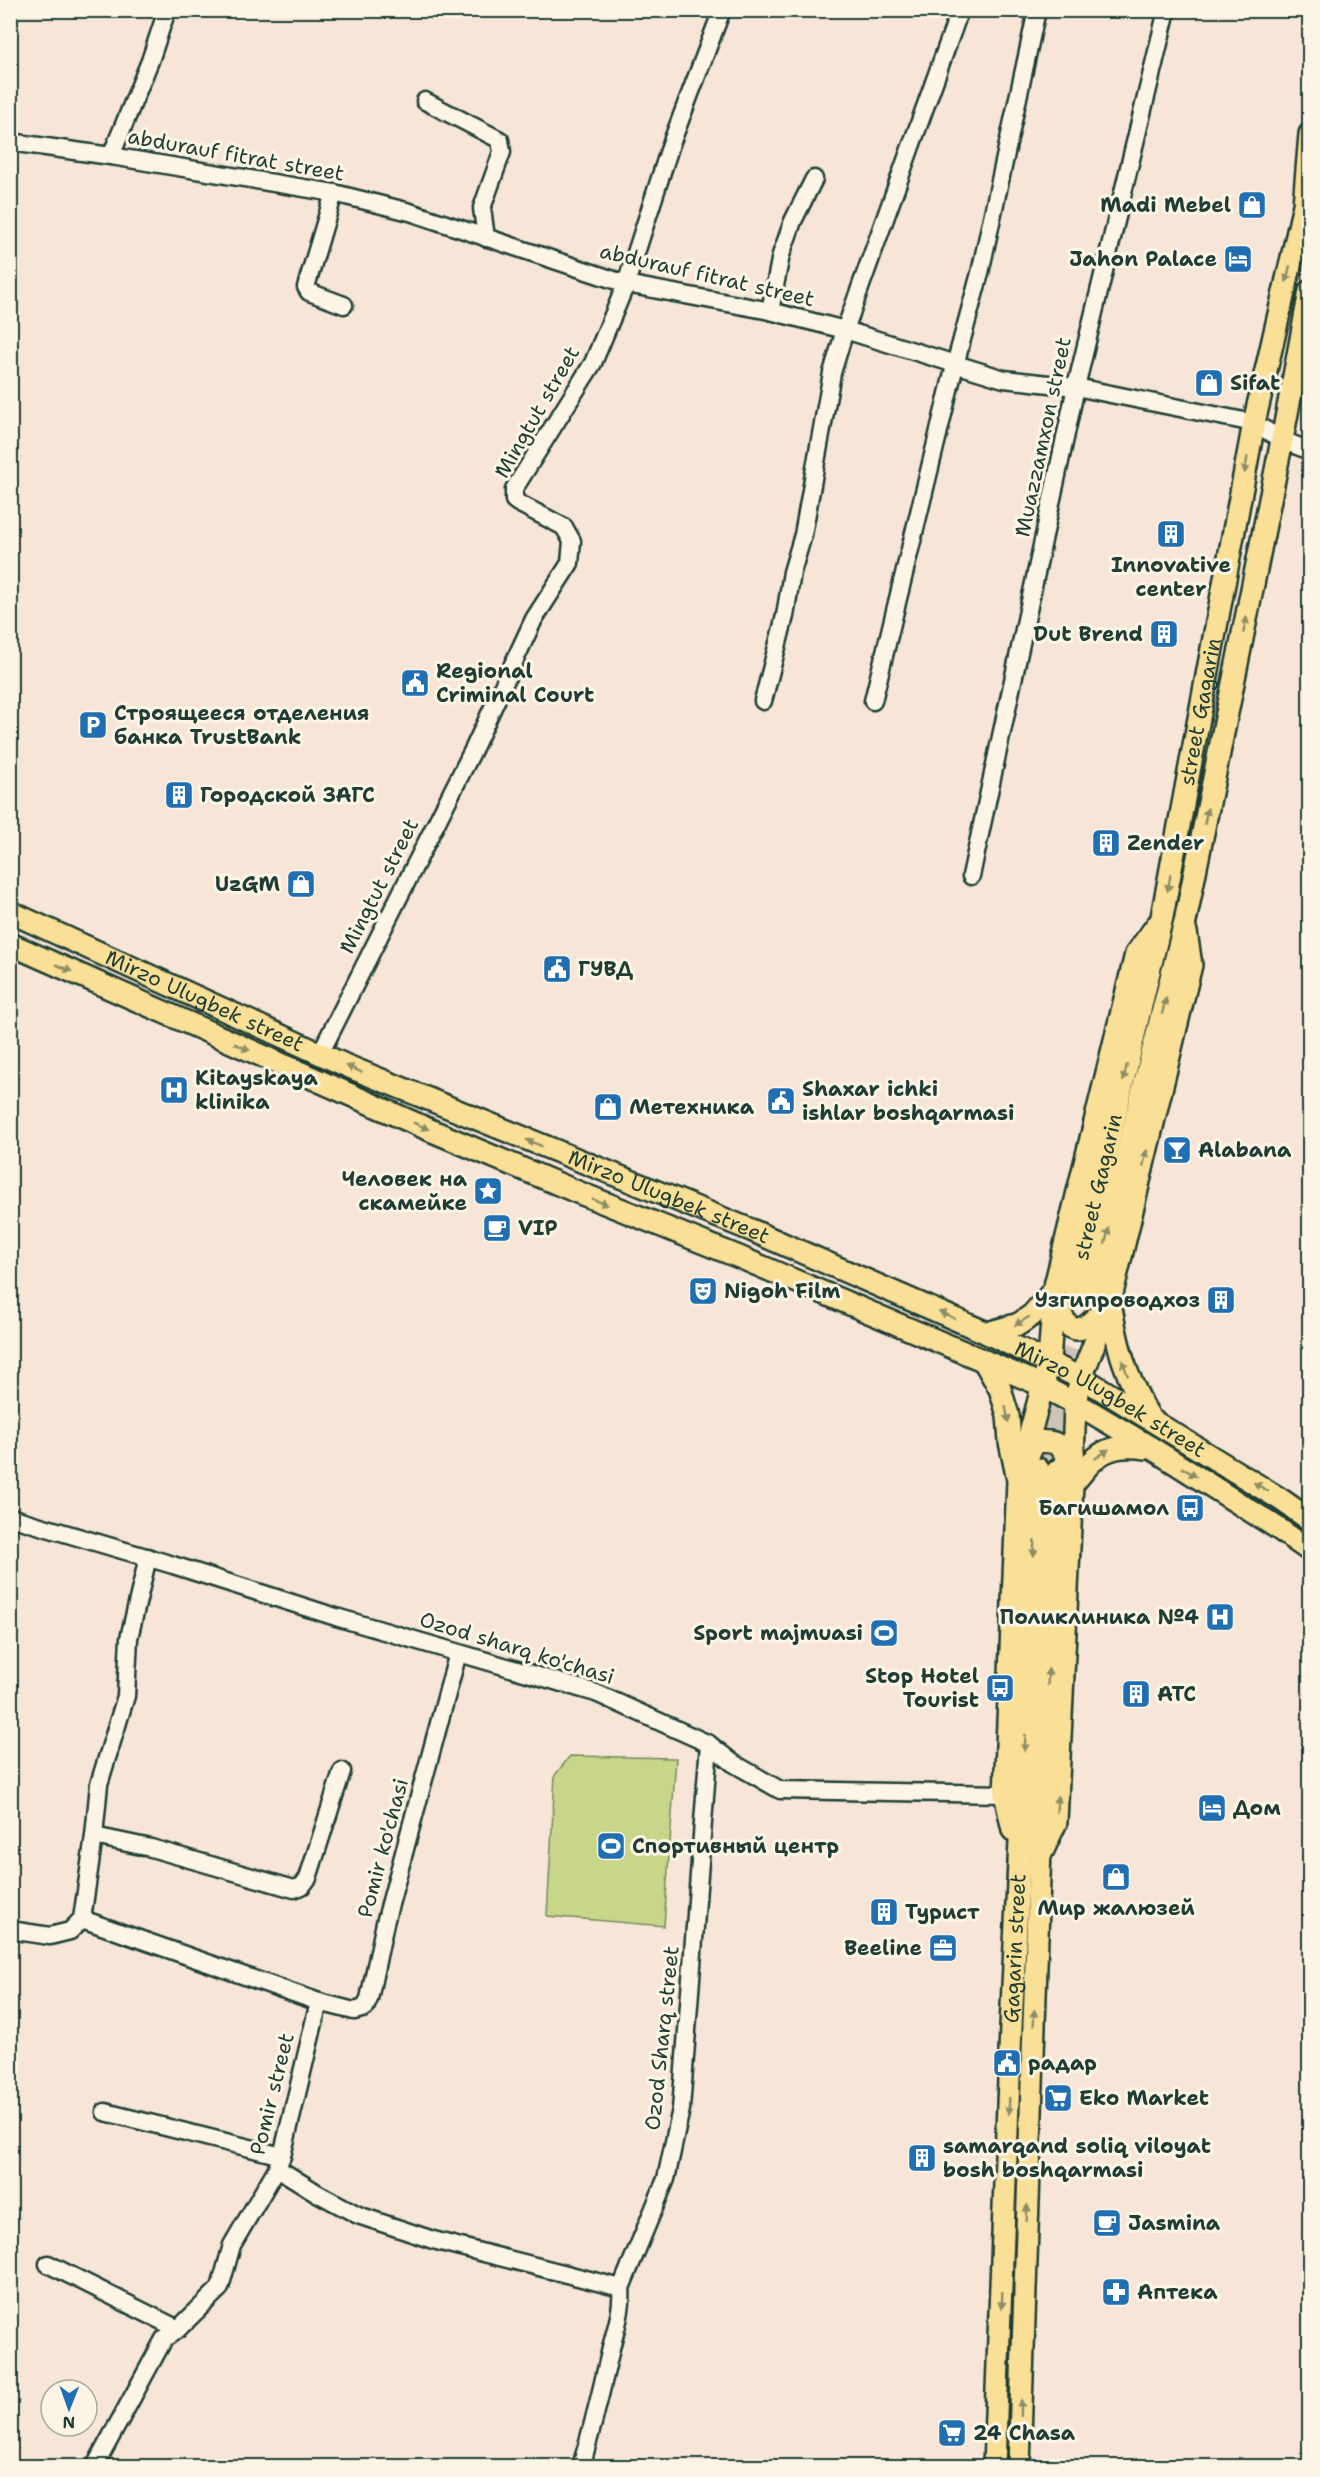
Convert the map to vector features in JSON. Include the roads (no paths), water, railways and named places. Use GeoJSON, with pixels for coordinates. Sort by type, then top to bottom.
{"type":"FeatureCollection","features":[{"type":"Feature","properties":{"kind":"main road","name":"street Gagarin"},"geometry":{"type":"LineString","coordinates":[[1082,1293],[1162,917],[1254,423],[1304,205],[1310,134]]}},
{"type":"Feature","properties":{"kind":"main road","name":"street Gagarin"},"geometry":{"type":"LineString","coordinates":[[1082,1293],[1185,922],[1310,291]]}},
{"type":"Feature","properties":{"kind":"main road","name":"Mirzo Ulugbek street"},"geometry":{"type":"LineString","coordinates":[[10,912],[320,1054],[442,1106],[751,1230],[987,1333],[1081,1378],[1280,1498],[1310,1520]]}},
{"type":"Feature","properties":{"kind":"main road","name":"Mirzo Ulugbek street"},"geometry":{"type":"LineString","coordinates":[[10,944],[430,1130],[739,1257],[1042,1386],[1153,1449],[1310,1551]]}},
{"type":"Feature","properties":{"kind":"main road"},"geometry":{"type":"LineString","coordinates":[[987,1333],[1019,1324],[1032,1315],[1082,1293]]}},
{"type":"Feature","properties":{"kind":"main road"},"geometry":{"type":"LineString","coordinates":[[1029,1858],[1005,1794],[1018,1480],[1049,1362],[1082,1293]]}},
{"type":"Feature","properties":{"kind":"main road"},"geometry":{"type":"LineString","coordinates":[[1056,1475],[1081,1378],[1082,1293]]}},
{"type":"Feature","properties":{"kind":"main road"},"geometry":{"type":"LineString","coordinates":[[1082,1293],[1120,1357],[1131,1386],[1151,1420]]}},
{"type":"Feature","properties":{"kind":"main road"},"geometry":{"type":"LineString","coordinates":[[984,1361],[1000,1389],[1008,1415],[1010,1442],[1018,1480]]}},
{"type":"Feature","properties":{"kind":"main road"},"geometry":{"type":"LineString","coordinates":[[1018,1480],[1028,1453],[1035,1442],[1050,1441],[1060,1446],[1066,1454],[1056,1475]]}},
{"type":"Feature","properties":{"kind":"main road"},"geometry":{"type":"LineString","coordinates":[[1056,1475],[1095,1459],[1109,1449],[1124,1445],[1153,1449]]}},
{"type":"Feature","properties":{"kind":"main road","name":"Gagarin street"},"geometry":{"type":"LineString","coordinates":[[994,2466],[1029,1858],[1056,1475]]}},
{"type":"Feature","properties":{"kind":"main road","name":"Gagarin street"},"geometry":{"type":"LineString","coordinates":[[1019,2466],[1029,1858]]}},
{"type":"Feature","properties":{"kind":"street"},"geometry":{"type":"LineString","coordinates":[[111,156],[150,61],[167,10]]}},
{"type":"Feature","properties":{"kind":"street","name":"Mingtut street"},"geometry":{"type":"LineString","coordinates":[[320,1054],[474,748],[534,620],[570,563],[572,541],[564,527],[514,500],[514,489],[593,363],[626,284],[670,144],[722,10]]}},
{"type":"Feature","properties":{"kind":"street"},"geometry":{"type":"LineString","coordinates":[[763,701],[785,616],[792,572],[803,535],[832,373],[845,330],[960,10]]}},
{"type":"Feature","properties":{"kind":"street"},"geometry":{"type":"LineString","coordinates":[[873,701],[955,365],[980,273],[1037,10]]}},
{"type":"Feature","properties":{"kind":"street","name":"Muazzamxon street"},"geometry":{"type":"LineString","coordinates":[[971,876],[1076,387],[1167,10]]}},
{"type":"Feature","properties":{"kind":"street"},"geometry":{"type":"LineString","coordinates":[[426,101],[500,140],[502,152],[482,208],[486,238]]}},
{"type":"Feature","properties":{"kind":"street","name":"abdurauf fitrat street"},"geometry":{"type":"LineString","coordinates":[[10,142],[111,156],[334,193],[410,212],[626,284],[770,311],[845,330],[1004,379],[1076,387],[1254,423],[1282,440],[1310,451]]}},
{"type":"Feature","properties":{"kind":"street"},"geometry":{"type":"LineString","coordinates":[[770,311],[781,255],[793,221],[814,179]]}},
{"type":"Feature","properties":{"kind":"street"},"geometry":{"type":"LineString","coordinates":[[334,193],[306,286],[309,292],[322,299],[345,305]]}},
{"type":"Feature","properties":{"kind":"street","name":"Ozod sharq ko'chasi"},"geometry":{"type":"LineString","coordinates":[[10,1517],[596,1693],[709,1744],[734,1763],[780,1790],[1005,1794]]}},
{"type":"Feature","properties":{"kind":"street"},"geometry":{"type":"LineString","coordinates":[[10,1930],[50,1935],[70,1930],[82,1919],[99,1784],[126,1696],[129,1638],[148,1557]]}},
{"type":"Feature","properties":{"kind":"street","name":"Pomir ko'chasi"},"geometry":{"type":"LineString","coordinates":[[82,1919],[319,2002],[354,2011],[365,2008],[368,2004],[385,1923],[458,1653]]}},
{"type":"Feature","properties":{"kind":"street","name":"Ozod Sharq street"},"geometry":{"type":"LineString","coordinates":[[581,2466],[607,2368],[622,2300],[621,2288],[666,2179],[681,2109],[709,1744]]}},
{"type":"Feature","properties":{"kind":"street"},"geometry":{"type":"LineString","coordinates":[[94,1836],[151,1848],[294,1889],[302,1886],[308,1878],[342,1771]]}},
{"type":"Feature","properties":{"kind":"street","name":"Pomir street"},"geometry":{"type":"LineString","coordinates":[[95,2466],[164,2339],[178,2329],[220,2288],[232,2245],[280,2162],[319,2002]]}},
{"type":"Feature","properties":{"kind":"street"},"geometry":{"type":"LineString","coordinates":[[105,2112],[280,2162],[317,2193],[369,2218],[433,2240],[621,2288]]}},
{"type":"Feature","properties":{"kind":"street"},"geometry":{"type":"LineString","coordinates":[[48,2264],[178,2329]]}},
{"type":"Feature","properties":{"kind":"tunnel"},"geometry":{"type":"LineString","coordinates":[[1039,1458],[1049,1393],[1074,1288]]}},
{"type":"Feature","properties":{"kind":"tunnel"},"geometry":{"type":"LineString","coordinates":[[1059,1463],[1069,1392],[1092,1293]]}},
{"type":"Feature","properties":{"kind":"place","name":"Madi Mebel"},"geometry":{"type":"Point","coordinates":[1252,205]}},
{"type":"Feature","properties":{"kind":"place","name":"Jahon Palace"},"geometry":{"type":"Point","coordinates":[1238,259]}},
{"type":"Feature","properties":{"kind":"place","name":"Sifat"},"geometry":{"type":"Point","coordinates":[1209,383]}},
{"type":"Feature","properties":{"kind":"place","name":"Innovative center"},"geometry":{"type":"Point","coordinates":[1171,534]}},
{"type":"Feature","properties":{"kind":"place","name":"Dut Brend"},"geometry":{"type":"Point","coordinates":[1164,634]}},
{"type":"Feature","properties":{"kind":"place","name":"Regional Criminal Court"},"geometry":{"type":"Point","coordinates":[415,683]}},
{"type":"Feature","properties":{"kind":"place","name":"Строящееся отделения банка TrustBank"},"geometry":{"type":"Point","coordinates":[93,725]}},
{"type":"Feature","properties":{"kind":"place","name":"Городской ЗАГС"},"geometry":{"type":"Point","coordinates":[179,795]}},
{"type":"Feature","properties":{"kind":"place","name":"Zender"},"geometry":{"type":"Point","coordinates":[1106,843]}},
{"type":"Feature","properties":{"kind":"place","name":"UzGM"},"geometry":{"type":"Point","coordinates":[301,884]}},
{"type":"Feature","properties":{"kind":"place","name":"ГУВД"},"geometry":{"type":"Point","coordinates":[557,969]}},
{"type":"Feature","properties":{"kind":"place","name":"Kitayskaya klinika"},"geometry":{"type":"Point","coordinates":[174,1090]}},
{"type":"Feature","properties":{"kind":"place","name":"Shaxar ichki ishlar boshqarmasi"},"geometry":{"type":"Point","coordinates":[781,1101]}},
{"type":"Feature","properties":{"kind":"place","name":"Метехника"},"geometry":{"type":"Point","coordinates":[608,1107]}},
{"type":"Feature","properties":{"kind":"place","name":"Alabana"},"geometry":{"type":"Point","coordinates":[1177,1150]}},
{"type":"Feature","properties":{"kind":"place","name":"Человек на скамейке"},"geometry":{"type":"Point","coordinates":[488,1191]}},
{"type":"Feature","properties":{"kind":"place","name":"VIP"},"geometry":{"type":"Point","coordinates":[497,1228]}},
{"type":"Feature","properties":{"kind":"place","name":"Nigoh Film"},"geometry":{"type":"Point","coordinates":[703,1291]}},
{"type":"Feature","properties":{"kind":"place","name":"Узгипроводхоз"},"geometry":{"type":"Point","coordinates":[1221,1300]}},
{"type":"Feature","properties":{"kind":"place","name":"Багишамол"},"geometry":{"type":"Point","coordinates":[1190,1508]}},
{"type":"Feature","properties":{"kind":"place","name":"Поликлиника №4"},"geometry":{"type":"Point","coordinates":[1220,1617]}},
{"type":"Feature","properties":{"kind":"place","name":"Sport majmuasi"},"geometry":{"type":"Point","coordinates":[884,1633]}},
{"type":"Feature","properties":{"kind":"place","name":"Stop Hotel Tourist"},"geometry":{"type":"Point","coordinates":[1000,1688]}},
{"type":"Feature","properties":{"kind":"place","name":"ATC"},"geometry":{"type":"Point","coordinates":[1136,1694]}},
{"type":"Feature","properties":{"kind":"place","name":"Дом"},"geometry":{"type":"Point","coordinates":[1212,1808]}},
{"type":"Feature","properties":{"kind":"place","name":"Спортивный центр"},"geometry":{"type":"Point","coordinates":[611,1846]}},
{"type":"Feature","properties":{"kind":"place","name":"Мир жалюзей"},"geometry":{"type":"Point","coordinates":[1116,1877]}},
{"type":"Feature","properties":{"kind":"place","name":"Турист"},"geometry":{"type":"Point","coordinates":[884,1912]}},
{"type":"Feature","properties":{"kind":"place","name":"Beeline"},"geometry":{"type":"Point","coordinates":[943,1948]}},
{"type":"Feature","properties":{"kind":"place","name":"радар"},"geometry":{"type":"Point","coordinates":[1007,2063]}},
{"type":"Feature","properties":{"kind":"place","name":"Eko Market"},"geometry":{"type":"Point","coordinates":[1058,2098]}},
{"type":"Feature","properties":{"kind":"place","name":"samarqand soliq viloyat bosh boshqarmasi"},"geometry":{"type":"Point","coordinates":[922,2158]}},
{"type":"Feature","properties":{"kind":"place","name":"Jasmina"},"geometry":{"type":"Point","coordinates":[1107,2223]}},
{"type":"Feature","properties":{"kind":"place","name":"Аптека"},"geometry":{"type":"Point","coordinates":[1116,2292]}},
{"type":"Feature","properties":{"kind":"place","name":"24 Chasa"},"geometry":{"type":"Point","coordinates":[952,2433]}}]}
